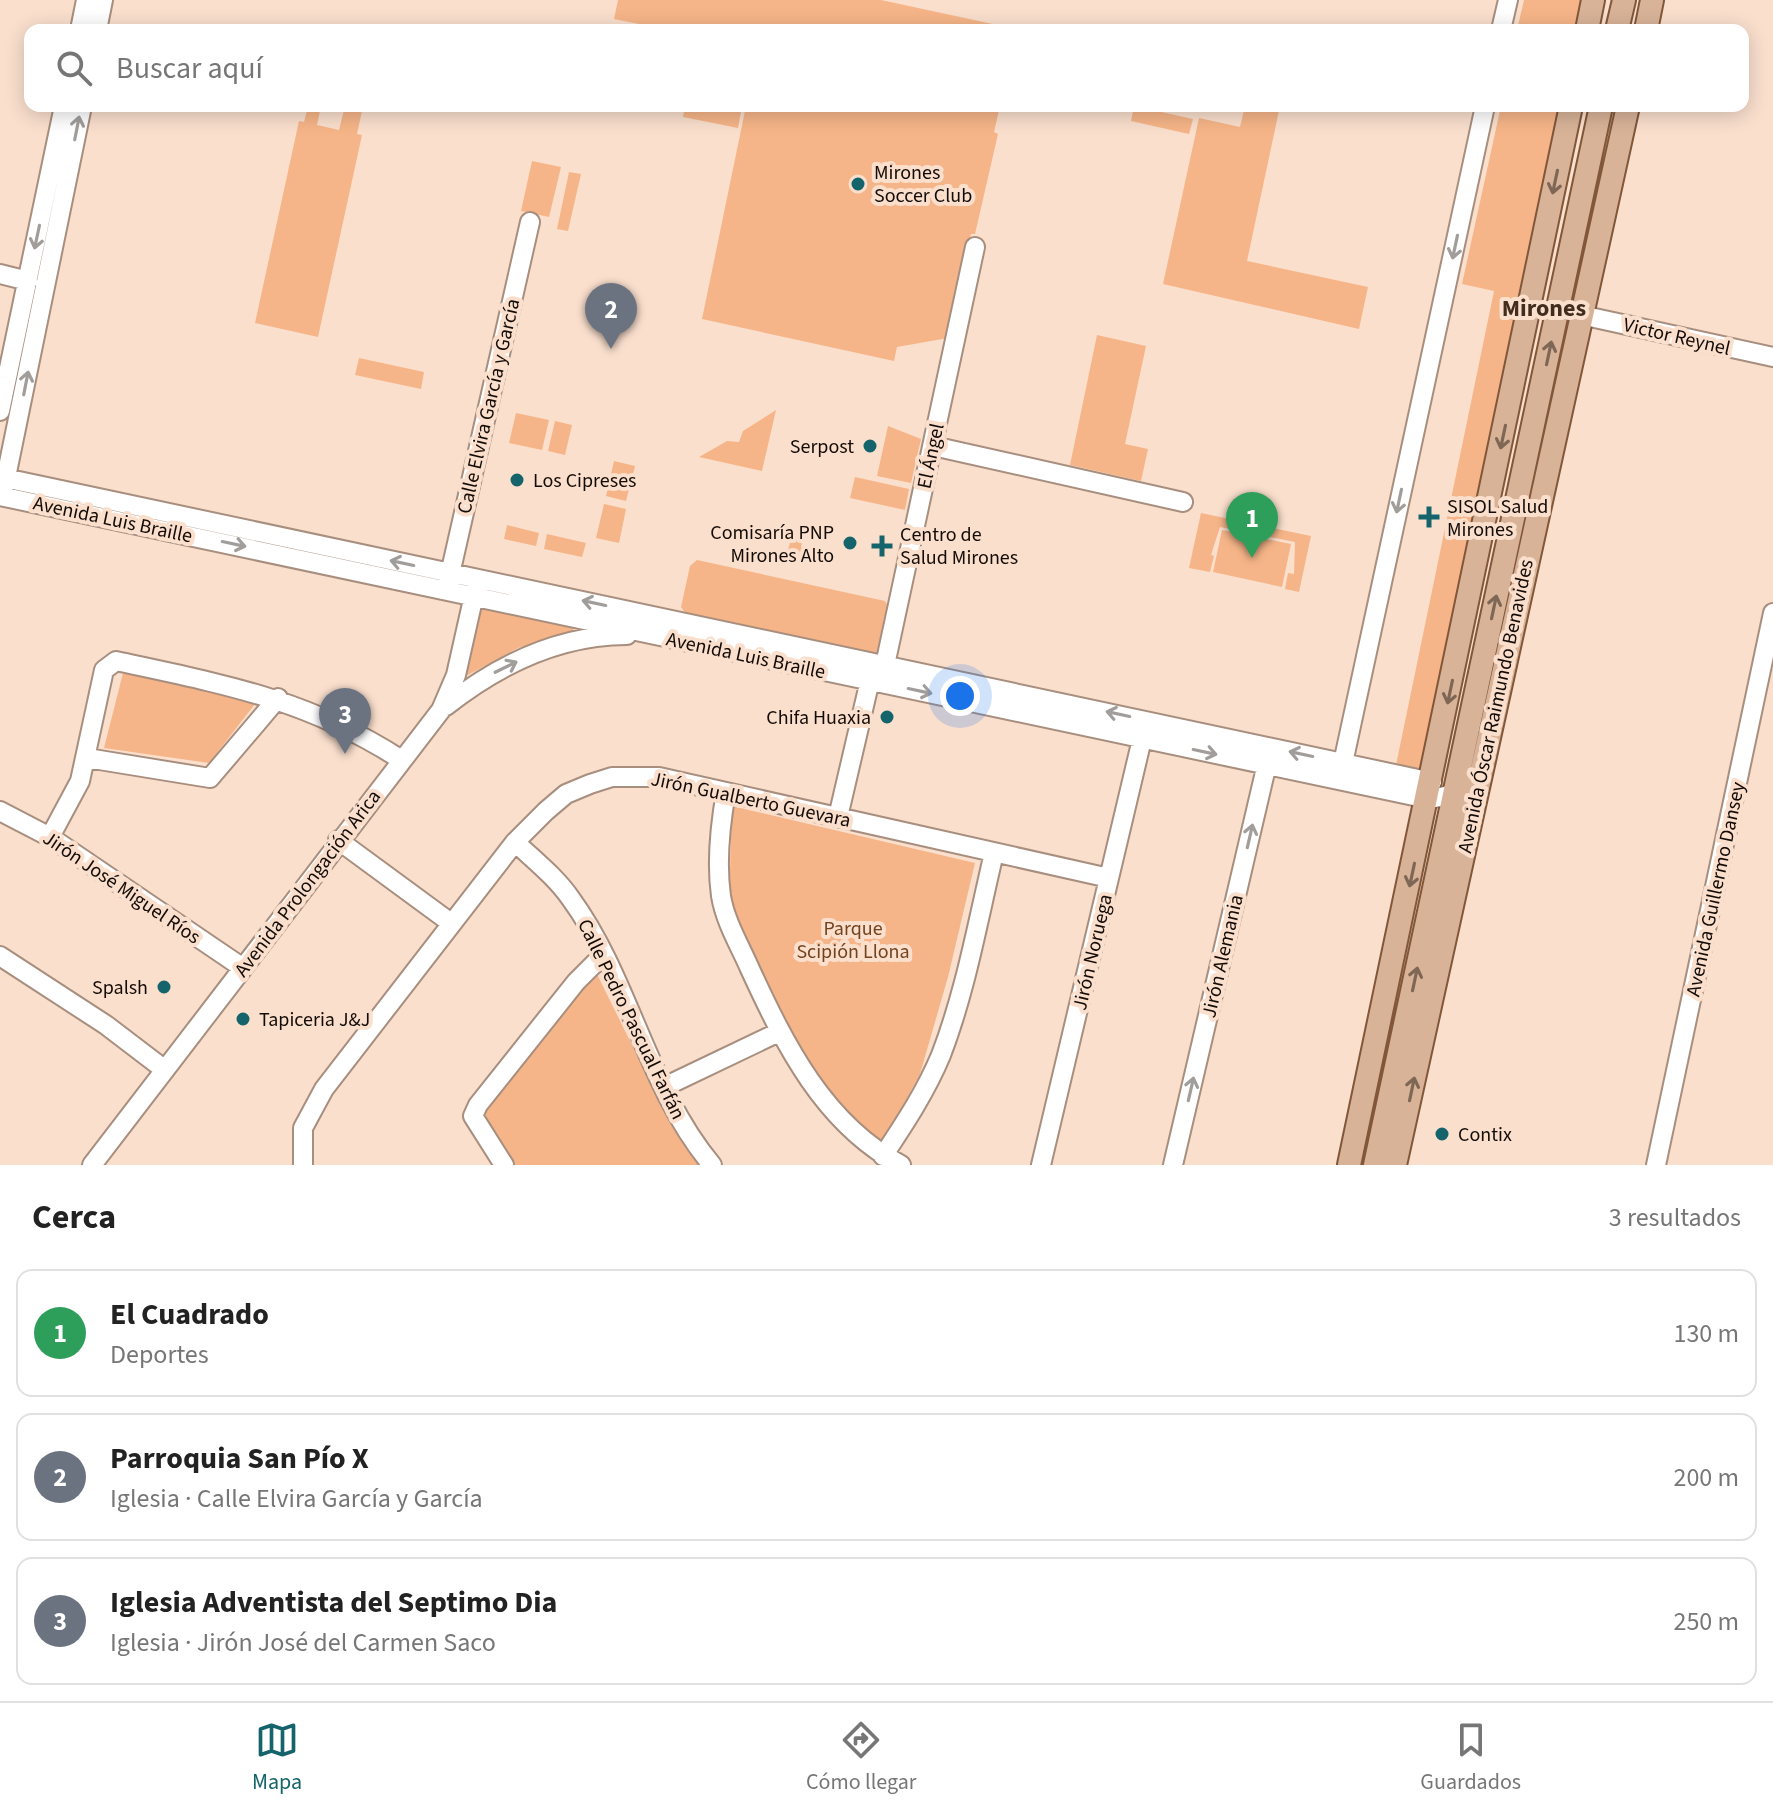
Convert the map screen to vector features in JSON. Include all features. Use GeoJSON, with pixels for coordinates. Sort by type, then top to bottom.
{"type":"FeatureCollection","features":[{"type":"Feature","properties":{"kind":"main road"},"geometry":{"type":"LineString","coordinates":[[1588,24],[1593,0]]}},
{"type":"Feature","properties":{"kind":"main road"},"geometry":{"type":"LineString","coordinates":[[1618,24],[1624,0]]}},
{"type":"Feature","properties":{"kind":"main road"},"geometry":{"type":"LineString","coordinates":[[1647,24],[1652,0]]}},
{"type":"Feature","properties":{"kind":"main road"},"geometry":{"type":"LineString","coordinates":[[1349,1165],[1570,112]]}},
{"type":"Feature","properties":{"kind":"main road","name":"Avenida Óscar Raimundo Benavides"},"geometry":{"type":"LineString","coordinates":[[1375,1165],[1600,112]]}},
{"type":"Feature","properties":{"kind":"main road","name":"Avenida Óscar Raimundo Benavides"},"geometry":{"type":"LineString","coordinates":[[1395,1165],[1627,112]]}},
{"type":"Feature","properties":{"kind":"street"},"geometry":{"type":"LineString","coordinates":[[81,24],[86,0]]}},
{"type":"Feature","properties":{"kind":"street"},"geometry":{"type":"LineString","coordinates":[[98,24],[103,0]]}},
{"type":"Feature","properties":{"kind":"street"},"geometry":{"type":"LineString","coordinates":[[1502,24],[1508,0]]}},
{"type":"Feature","properties":{"kind":"street"},"geometry":{"type":"LineString","coordinates":[[0,411],[63,112]]}},
{"type":"Feature","properties":{"kind":"street"},"geometry":{"type":"LineString","coordinates":[[2,491],[81,112]]}},
{"type":"Feature","properties":{"kind":"street"},"geometry":{"type":"LineString","coordinates":[[1343,763],[1484,112]]}},
{"type":"Feature","properties":{"kind":"street","name":"Calle Elvira García y García"},"geometry":{"type":"LineString","coordinates":[[448,581],[530,222]]}},
{"type":"Feature","properties":{"kind":"street","name":"El Ángel"},"geometry":{"type":"LineString","coordinates":[[885,665],[975,247]]}},
{"type":"Feature","properties":{"kind":"street"},"geometry":{"type":"LineString","coordinates":[[0,274],[28,281]]}},
{"type":"Feature","properties":{"kind":"street","name":"Victor Reynel"},"geometry":{"type":"LineString","coordinates":[[1581,315],[1773,357]]}},
{"type":"Feature","properties":{"kind":"street"},"geometry":{"type":"LineString","coordinates":[[933,446],[1183,502]]}},
{"type":"Feature","properties":{"kind":"street","name":"Avenida Luis Braille"},"geometry":{"type":"LineString","coordinates":[[2,491],[476,587],[885,665],[1269,756],[1454,793]]}},
{"type":"Feature","properties":{"kind":"street","name":"Avenida Luis Braille"},"geometry":{"type":"LineString","coordinates":[[476,587],[652,635],[1142,739],[1343,763],[1430,790]]}},
{"type":"Feature","properties":{"kind":"street","name":"Avenida Prolongación Arica"},"geometry":{"type":"LineString","coordinates":[[92,1165],[400,759],[441,710],[456,675],[476,587]]}},
{"type":"Feature","properties":{"kind":"street","name":"Avenida Guillermo Dansey"},"geometry":{"type":"LineString","coordinates":[[1656,1165],[1769,651],[1773,613]]}},
{"type":"Feature","properties":{"kind":"street"},"geometry":{"type":"LineString","coordinates":[[441,710],[472,685],[542,650],[615,635],[652,635]]}},
{"type":"Feature","properties":{"kind":"street"},"geometry":{"type":"LineString","coordinates":[[50,837],[80,781],[104,670],[116,661],[278,698],[376,744],[400,759]]}},
{"type":"Feature","properties":{"kind":"street"},"geometry":{"type":"LineString","coordinates":[[838,817],[870,680],[885,665]]}},
{"type":"Feature","properties":{"kind":"street"},"geometry":{"type":"LineString","coordinates":[[87,758],[210,778],[278,698]]}},
{"type":"Feature","properties":{"kind":"street","name":"Jirón Noruega"},"geometry":{"type":"LineString","coordinates":[[1041,1165],[1142,739]]}},
{"type":"Feature","properties":{"kind":"street","name":"Jirón Alemania"},"geometry":{"type":"LineString","coordinates":[[1173,1165],[1269,756]]}},
{"type":"Feature","properties":{"kind":"street"},"geometry":{"type":"LineString","coordinates":[[1454,793],[1482,766]]}},
{"type":"Feature","properties":{"kind":"street","name":"Jirón Gualberto Guevara"},"geometry":{"type":"LineString","coordinates":[[303,1165],[303,1128],[318,1099],[515,842],[566,794],[612,777],[659,777],[1109,878]]}},
{"type":"Feature","properties":{"kind":"street"},"geometry":{"type":"LineString","coordinates":[[726,792],[719,845],[721,899],[779,1032],[809,1081],[831,1108],[883,1156],[901,1165]]}},
{"type":"Feature","properties":{"kind":"street","name":"Jirón José Miguel Ríos"},"geometry":{"type":"LineString","coordinates":[[0,811],[50,837],[243,968]]}},
{"type":"Feature","properties":{"kind":"street"},"geometry":{"type":"LineString","coordinates":[[338,840],[451,923]]}},
{"type":"Feature","properties":{"kind":"street","name":"Calle Pedro Pascual Farfán"},"geometry":{"type":"LineString","coordinates":[[515,842],[571,898],[603,955],[683,1124],[712,1165]]}},
{"type":"Feature","properties":{"kind":"street"},"geometry":{"type":"LineString","coordinates":[[883,1156],[925,1089],[940,1055],[994,853]]}},
{"type":"Feature","properties":{"kind":"street"},"geometry":{"type":"LineString","coordinates":[[504,1165],[473,1116],[478,1105],[576,982],[603,955]]}},
{"type":"Feature","properties":{"kind":"street"},"geometry":{"type":"LineString","coordinates":[[0,956],[106,1025],[165,1070]]}},
{"type":"Feature","properties":{"kind":"street"},"geometry":{"type":"LineString","coordinates":[[664,1087],[779,1032]]}},
{"type":"Feature","properties":{"kind":"green space"},"geometry":{"type":"Polygon","coordinates":[[[618,0],[881,0],[993,24],[639,24],[614,19],[618,0]]]}},
{"type":"Feature","properties":{"kind":"green space"},"geometry":{"type":"Polygon","coordinates":[[[1524,0],[1581,0],[1576,24],[1518,24],[1524,0]]]}},
{"type":"Feature","properties":{"kind":"green space"},"geometry":{"type":"Polygon","coordinates":[[[306,112],[320,112],[317,125],[339,130],[344,112],[362,112],[357,134],[362,135],[318,337],[255,323],[299,121],[304,122],[306,112]]]}},
{"type":"Feature","properties":{"kind":"green space"},"geometry":{"type":"Polygon","coordinates":[[[684,112],[741,112],[738,128],[683,117],[684,112]]]}},
{"type":"Feature","properties":{"kind":"green space","name":"Mirones Soccer Club"},"geometry":{"type":"Polygon","coordinates":[[[745,112],[999,112],[994,132],[998,134],[975,234],[971,234],[948,338],[897,347],[894,361],[702,319],[745,112]]]}},
{"type":"Feature","properties":{"kind":"green space"},"geometry":{"type":"Polygon","coordinates":[[[1133,112],[1161,112],[1193,119],[1189,134],[1131,121],[1133,112]]]}},
{"type":"Feature","properties":{"kind":"green space"},"geometry":{"type":"Polygon","coordinates":[[[1244,112],[1279,112],[1247,261],[1368,287],[1359,329],[1163,284],[1199,118],[1240,127],[1244,112]]]}},
{"type":"Feature","properties":{"kind":"green space"},"geometry":{"type":"Polygon","coordinates":[[[1500,112],[1558,112],[1422,771],[1395,770],[1494,291],[1462,284],[1500,112]]]}},
{"type":"Feature","properties":{"kind":"green space"},"geometry":{"type":"Polygon","coordinates":[[[532,161],[561,167],[549,217],[521,211],[532,161]]]}},
{"type":"Feature","properties":{"kind":"green space"},"geometry":{"type":"Polygon","coordinates":[[[569,172],[581,174],[568,231],[557,229],[569,172]]]}},
{"type":"Feature","properties":{"kind":"green space"},"geometry":{"type":"Polygon","coordinates":[[[1097,335],[1146,346],[1125,444],[1148,449],[1141,481],[1070,465],[1097,335]]]}},
{"type":"Feature","properties":{"kind":"green space"},"geometry":{"type":"Polygon","coordinates":[[[359,358],[424,372],[421,389],[355,375],[359,358]]]}},
{"type":"Feature","properties":{"kind":"green space"},"geometry":{"type":"Polygon","coordinates":[[[776,410],[762,471],[699,457],[727,441],[739,442],[743,431],[776,410]]]}},
{"type":"Feature","properties":{"kind":"green space"},"geometry":{"type":"Polygon","coordinates":[[[516,413],[549,420],[542,450],[509,443],[516,413]]]}},
{"type":"Feature","properties":{"kind":"green space"},"geometry":{"type":"Polygon","coordinates":[[[555,421],[572,425],[565,455],[548,451],[555,421]]]}},
{"type":"Feature","properties":{"kind":"green space"},"geometry":{"type":"Polygon","coordinates":[[[888,426],[921,439],[911,483],[877,476],[888,426]]]}},
{"type":"Feature","properties":{"kind":"green space"},"geometry":{"type":"Polygon","coordinates":[[[614,461],[635,466],[626,501],[606,496],[614,461]]]}},
{"type":"Feature","properties":{"kind":"green space"},"geometry":{"type":"Polygon","coordinates":[[[855,477],[909,489],[905,510],[850,498],[855,477]]]}},
{"type":"Feature","properties":{"kind":"green space"},"geometry":{"type":"Polygon","coordinates":[[[604,504],[626,509],[619,543],[596,538],[604,504]]]}},
{"type":"Feature","properties":{"kind":"green space"},"geometry":{"type":"Polygon","coordinates":[[[1201,513],[1311,536],[1299,592],[1285,589],[1288,573],[1294,574],[1295,542],[1220,527],[1211,555],[1214,556],[1210,572],[1189,568],[1201,513]]]}},
{"type":"Feature","properties":{"kind":"green space"},"geometry":{"type":"Polygon","coordinates":[[[507,525],[539,533],[536,546],[504,539],[507,525]]]}},
{"type":"Feature","properties":{"kind":"green space"},"geometry":{"type":"Polygon","coordinates":[[[1222,530],[1291,544],[1282,587],[1213,572],[1222,530]]]}},
{"type":"Feature","properties":{"kind":"green space"},"geometry":{"type":"Polygon","coordinates":[[[547,534],[586,543],[582,557],[544,549],[547,534]]]}},
{"type":"Feature","properties":{"kind":"green space"},"geometry":{"type":"Polygon","coordinates":[[[792,535],[803,537],[801,547],[817,551],[814,565],[792,559],[788,550],[792,535]]]}},
{"type":"Feature","properties":{"kind":"green space"},"geometry":{"type":"Polygon","coordinates":[[[697,560],[885,601],[889,608],[878,654],[686,614],[681,607],[690,566],[697,560]]]}},
{"type":"Feature","properties":{"kind":"green space"},"geometry":{"type":"Polygon","coordinates":[[[482,604],[574,626],[573,631],[518,648],[464,677],[482,604]]]}},
{"type":"Feature","properties":{"kind":"green space"},"geometry":{"type":"Polygon","coordinates":[[[123,673],[254,698],[255,704],[209,763],[104,748],[123,673]]]}},
{"type":"Feature","properties":{"kind":"green space","name":"Parque Scipión Llona"},"geometry":{"type":"Polygon","coordinates":[[[732,806],[975,863],[948,977],[920,1074],[882,1144],[838,1106],[771,1006],[729,905],[732,806]]]}},
{"type":"Feature","properties":{"kind":"green space"},"geometry":{"type":"Polygon","coordinates":[[[595,970],[632,1045],[701,1165],[512,1165],[479,1118],[595,970]]]}},
{"type":"Feature","properties":{"kind":"place","name":"Mirones Soccer Club"},"geometry":{"type":"Point","coordinates":[858,184]}},
{"type":"Feature","properties":{"kind":"place","name":"Parroquia San Pío X"},"geometry":{"type":"Point","coordinates":[611,349]}},
{"type":"Feature","properties":{"kind":"place","name":"Serpost"},"geometry":{"type":"Point","coordinates":[870,446]}},
{"type":"Feature","properties":{"kind":"place","name":"Los Cipreses"},"geometry":{"type":"Point","coordinates":[517,480]}},
{"type":"Feature","properties":{"kind":"place","name":"SISOL Salud Mirones"},"geometry":{"type":"Point","coordinates":[1429,517]}},
{"type":"Feature","properties":{"kind":"place","name":"Comisaría PNP Mirones Alto"},"geometry":{"type":"Point","coordinates":[850,543]}},
{"type":"Feature","properties":{"kind":"place","name":"Centro de Salud Mirones"},"geometry":{"type":"Point","coordinates":[882,546]}},
{"type":"Feature","properties":{"kind":"place","name":"El Cuadrado"},"geometry":{"type":"Point","coordinates":[1252,558]}},
{"type":"Feature","properties":{"kind":"place","name":"Chifa Huaxia"},"geometry":{"type":"Point","coordinates":[887,717]}},
{"type":"Feature","properties":{"kind":"place","name":"Iglesia Adventista del Septimo Dia"},"geometry":{"type":"Point","coordinates":[345,754]}},
{"type":"Feature","properties":{"kind":"place","name":"Spalsh"},"geometry":{"type":"Point","coordinates":[164,987]}},
{"type":"Feature","properties":{"kind":"place","name":"Tapiceria J&J"},"geometry":{"type":"Point","coordinates":[243,1019]}},
{"type":"Feature","properties":{"kind":"place","name":"Contix"},"geometry":{"type":"Point","coordinates":[1442,1134]}},
{"type":"Feature","properties":{"kind":"district","name":"Mirones"},"geometry":{"type":"Point","coordinates":[1544,308]}}]}
